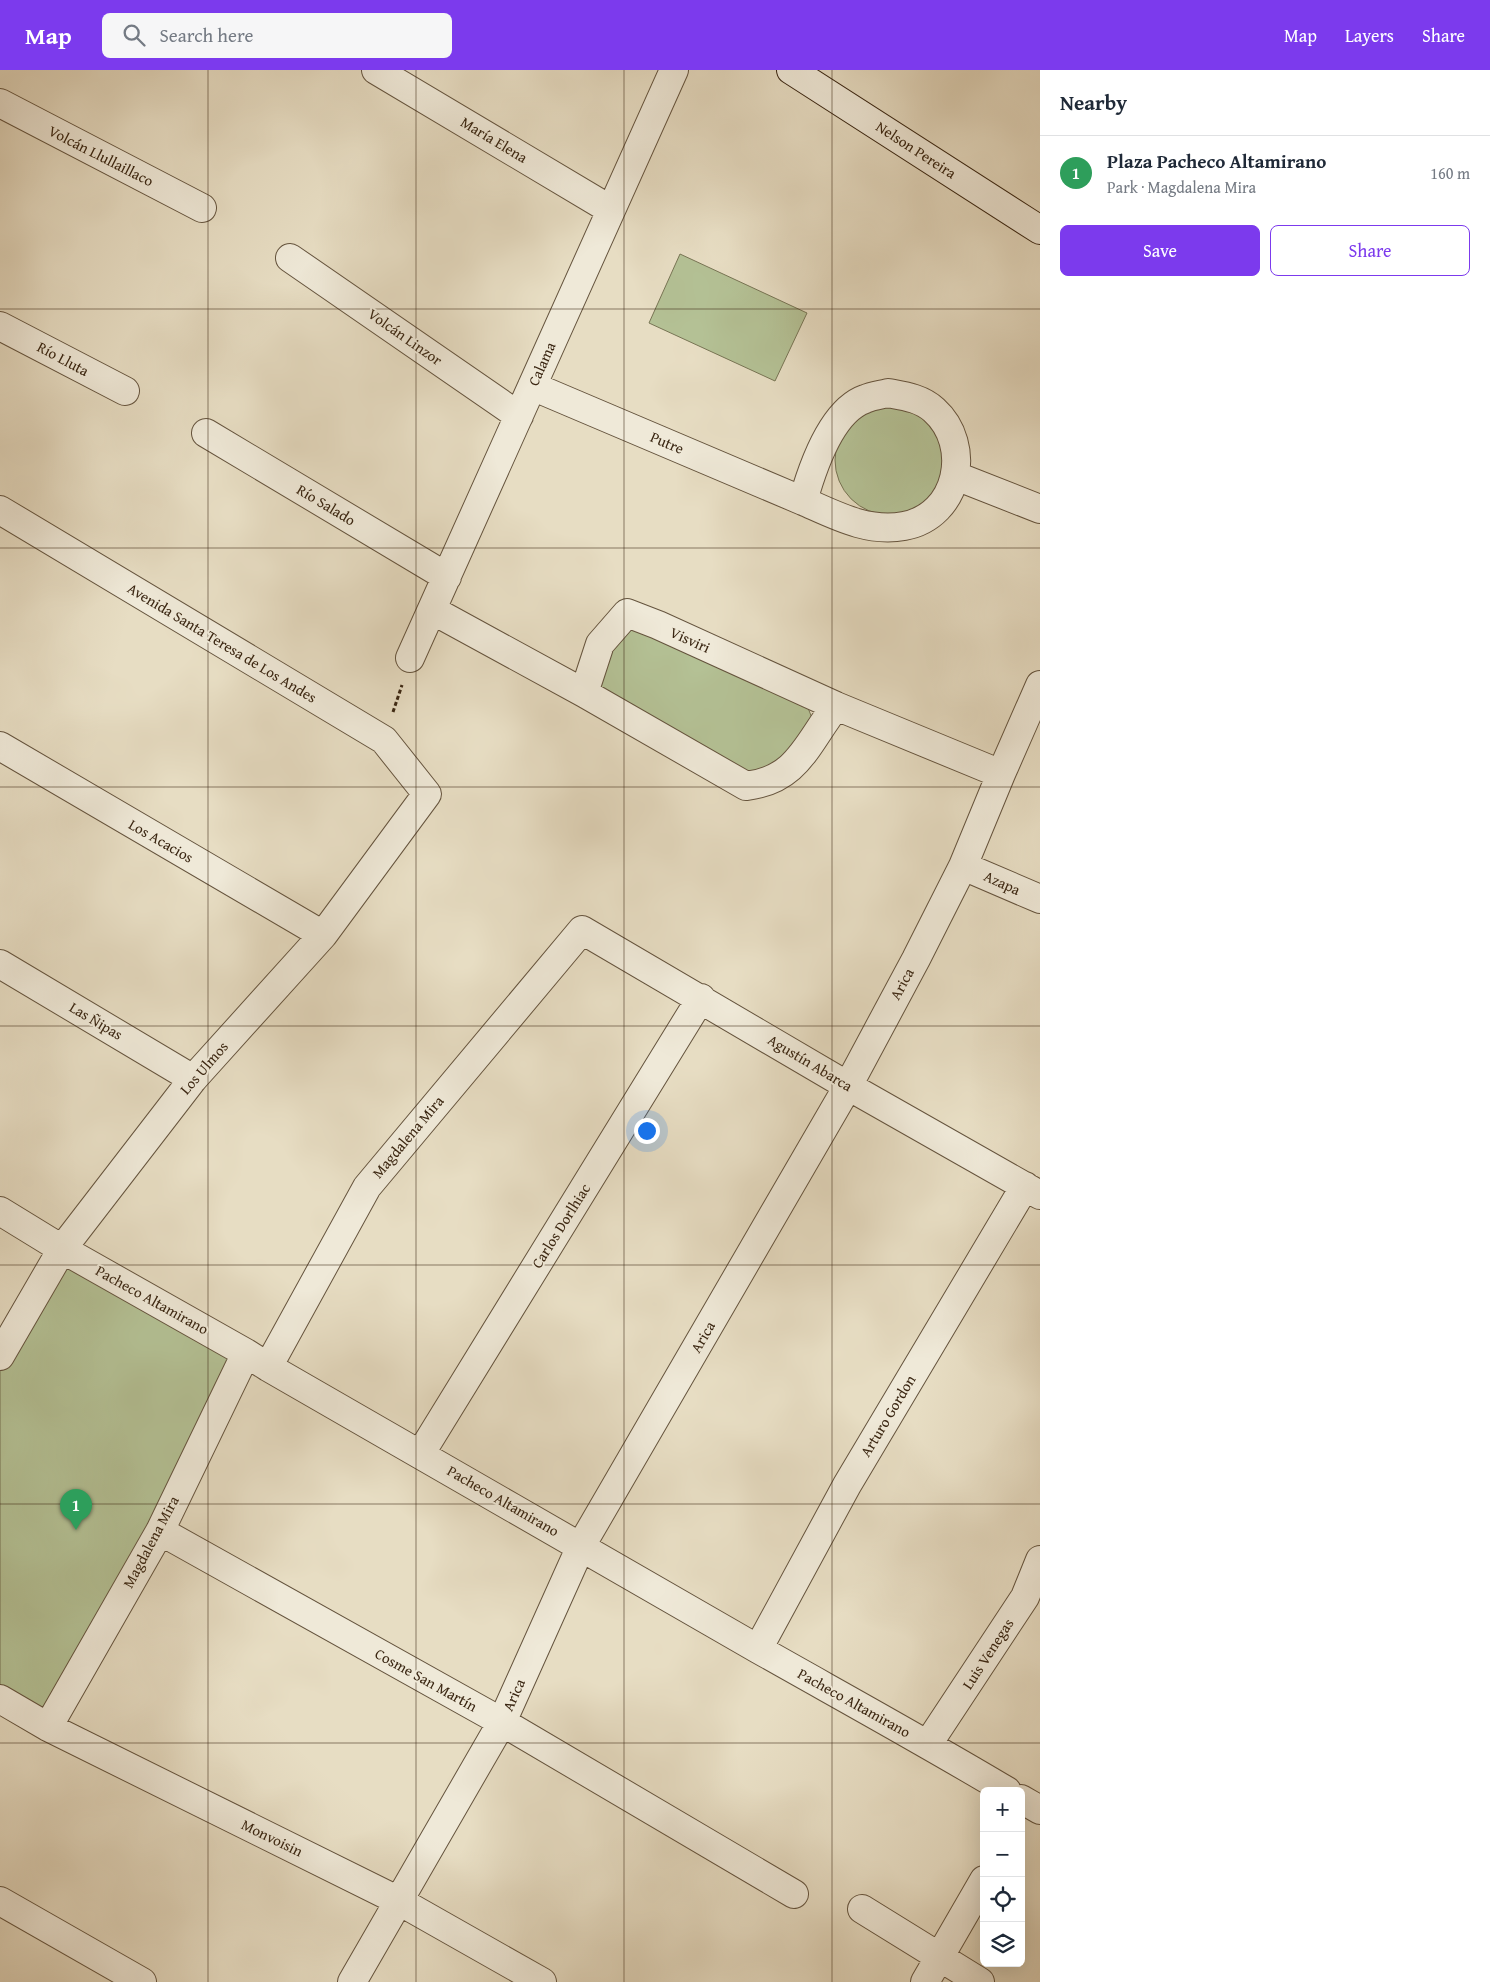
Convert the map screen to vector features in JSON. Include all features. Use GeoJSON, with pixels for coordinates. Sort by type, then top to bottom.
{"type":"FeatureCollection","features":[{"type":"Feature","properties":{"kind":"street","name":"María Elena"},"geometry":{"type":"LineString","coordinates":[[376,70],[611,210]]}},
{"type":"Feature","properties":{"kind":"street","name":"Calama"},"geometry":{"type":"LineString","coordinates":[[410,658],[674,70]]}},
{"type":"Feature","properties":{"kind":"street","name":"Nelson Pereira"},"geometry":{"type":"LineString","coordinates":[[791,70],[1040,230]]}},
{"type":"Feature","properties":{"kind":"street","name":"Volcán Llullaillaco"},"geometry":{"type":"LineString","coordinates":[[0,103],[202,208]]}},
{"type":"Feature","properties":{"kind":"street","name":"Volcán Linzor"},"geometry":{"type":"LineString","coordinates":[[290,258],[519,416]]}},
{"type":"Feature","properties":{"kind":"street","name":"Río Lluta"},"geometry":{"type":"LineString","coordinates":[[0,326],[125,391]]}},
{"type":"Feature","properties":{"kind":"street","name":"Putre"},"geometry":{"type":"LineString","coordinates":[[532,386],[803,500]]}},
{"type":"Feature","properties":{"kind":"street"},"geometry":{"type":"LineString","coordinates":[[888,394],[912,397],[933,409],[949,428],[956,451],[956,476],[949,493],[938,508],[923,519],[905,526],[887,527],[853,523],[803,500],[812,470],[830,433],[844,412],[864,399],[888,394]]}},
{"type":"Feature","properties":{"kind":"street","name":"Río Salado"},"geometry":{"type":"LineString","coordinates":[[206,433],[447,577]]}},
{"type":"Feature","properties":{"kind":"street"},"geometry":{"type":"LineString","coordinates":[[956,476],[1040,509]]}},
{"type":"Feature","properties":{"kind":"street","name":"Avenida Santa Teresa de Los Andes"},"geometry":{"type":"LineString","coordinates":[[0,510],[384,740],[427,794]]}},
{"type":"Feature","properties":{"kind":"street"},"geometry":{"type":"LineString","coordinates":[[432,610],[584,692],[746,786],[764,784],[784,773],[802,757],[836,706]]}},
{"type":"Feature","properties":{"kind":"street","name":"Visviri"},"geometry":{"type":"LineString","coordinates":[[584,692],[600,644],[627,613],[658,625],[836,706],[1001,774]]}},
{"type":"Feature","properties":{"kind":"street","name":"Arica"},"geometry":{"type":"LineString","coordinates":[[352,1982],[502,1722],[581,1546],[848,1086],[963,866],[1040,685]]}},
{"type":"Feature","properties":{"kind":"street","name":"Los Acacios"},"geometry":{"type":"LineString","coordinates":[[0,746],[323,935]]}},
{"type":"Feature","properties":{"kind":"street","name":"Los Ulmos"},"geometry":{"type":"LineString","coordinates":[[0,1356],[62,1249],[193,1079],[323,935],[427,794]]}},
{"type":"Feature","properties":{"kind":"street","name":"Azapa"},"geometry":{"type":"LineString","coordinates":[[963,866],[1040,900]]}},
{"type":"Feature","properties":{"kind":"street","name":"Agustín Abarca"},"geometry":{"type":"LineString","coordinates":[[582,930],[701,998],[848,1086],[1033,1191]]}},
{"type":"Feature","properties":{"kind":"street","name":"Magdalena Mira"},"geometry":{"type":"LineString","coordinates":[[48,1727],[257,1360],[367,1187],[582,930]]}},
{"type":"Feature","properties":{"kind":"street","name":"Las Ñipas"},"geometry":{"type":"LineString","coordinates":[[0,964],[193,1079]]}},
{"type":"Feature","properties":{"kind":"street","name":"Carlos Dorlhiac"},"geometry":{"type":"LineString","coordinates":[[421,1453],[701,998]]}},
{"type":"Feature","properties":{"kind":"street","name":"Arturo Gordon"},"geometry":{"type":"LineString","coordinates":[[758,1649],[847,1485],[1033,1191]]}},
{"type":"Feature","properties":{"kind":"street","name":"Pacheco Altamirano"},"geometry":{"type":"LineString","coordinates":[[0,1210],[62,1249],[421,1453],[758,1649],[928,1744],[996,1787]]}},
{"type":"Feature","properties":{"kind":"street","name":"Cosme San Martín"},"geometry":{"type":"LineString","coordinates":[[160,1531],[502,1722],[794,1894]]}},
{"type":"Feature","properties":{"kind":"street","name":"Luis Venegas"},"geometry":{"type":"LineString","coordinates":[[928,1744],[1025,1597],[1040,1560]]}},
{"type":"Feature","properties":{"kind":"street","name":"Monvoisin"},"geometry":{"type":"LineString","coordinates":[[0,1699],[48,1727],[399,1901],[542,1982]]}},
{"type":"Feature","properties":{"kind":"street"},"geometry":{"type":"LineString","coordinates":[[926,1982],[980,1887]]}},
{"type":"Feature","properties":{"kind":"street"},"geometry":{"type":"LineString","coordinates":[[0,1901],[142,1982]]}},
{"type":"Feature","properties":{"kind":"street"},"geometry":{"type":"LineString","coordinates":[[862,1910],[980,1982]]}},
{"type":"Feature","properties":{"kind":"path"},"geometry":{"type":"LineString","coordinates":[[384,740],[410,658]]}},
{"type":"Feature","properties":{"kind":"green space"},"geometry":{"type":"Polygon","coordinates":[[[680,254],[807,313],[775,381],[649,323],[680,254]]]}},
{"type":"Feature","properties":{"kind":"green space"},"geometry":{"type":"Polygon","coordinates":[[[890,405],[901,406],[911,410],[929,421],[940,439],[944,449],[944,471],[940,481],[929,499],[911,510],[901,514],[890,515],[879,514],[869,510],[851,499],[840,481],[836,471],[835,460],[836,449],[840,439],[851,421],[869,410],[879,406],[890,405]]]}},
{"type":"Feature","properties":{"kind":"green space"},"geometry":{"type":"Polygon","coordinates":[[[628,624],[806,703],[812,718],[809,746],[746,786],[600,687],[600,644],[628,624]]]}},
{"type":"Feature","properties":{"kind":"green space"},"geometry":{"type":"Polygon","coordinates":[[[62,1249],[246,1353],[48,1727],[0,1698],[0,1363],[62,1249]]]}},
{"type":"Feature","properties":{"kind":"place","name":"Plaza Pacheco Altamirano"},"geometry":{"type":"Point","coordinates":[76,1530]}}]}
